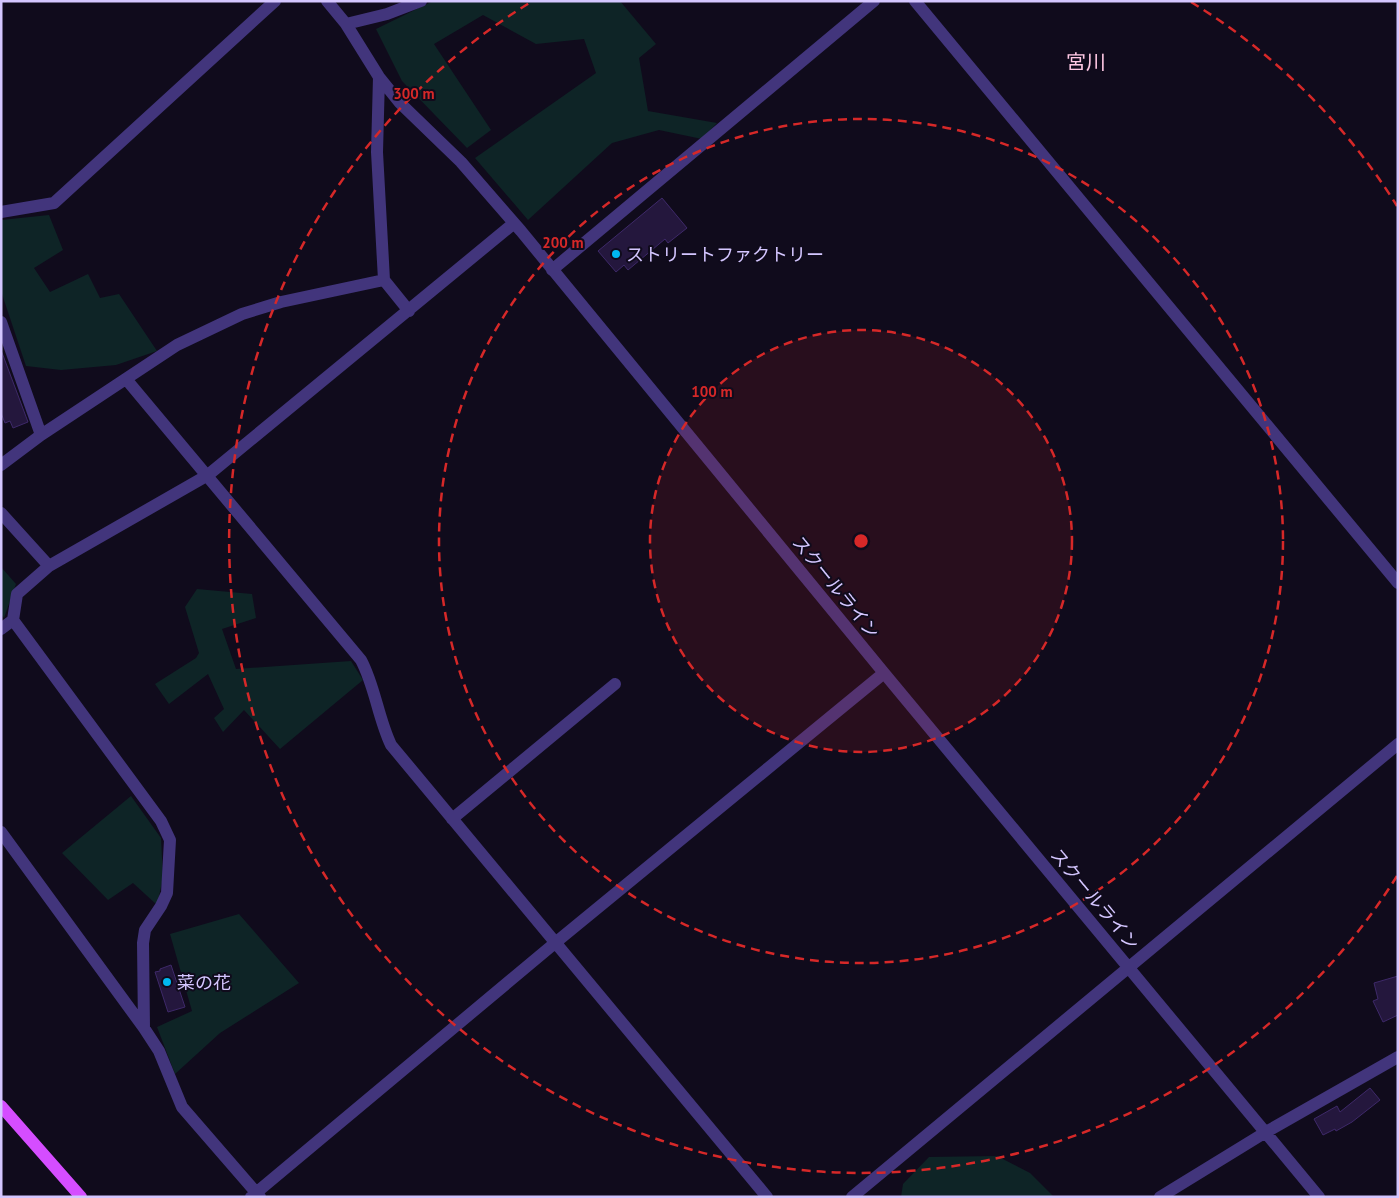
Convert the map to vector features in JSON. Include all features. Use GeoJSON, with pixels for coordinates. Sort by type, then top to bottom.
{"type":"FeatureCollection","features":[{"type":"Feature","properties":{"kind":"main road"},"geometry":{"type":"LineString","coordinates":[[3,1110],[24,1130],[81,1197]]}},
{"type":"Feature","properties":{"kind":"street"},"geometry":{"type":"LineString","coordinates":[[1,212],[54,203],[275,1]]}},
{"type":"Feature","properties":{"kind":"street","name":"スクールライン"},"geometry":{"type":"LineString","coordinates":[[327,1],[346,24],[379,77],[400,103],[461,162],[514,224],[1319,1197]]}},
{"type":"Feature","properties":{"kind":"street"},"geometry":{"type":"LineString","coordinates":[[346,24],[387,14],[421,1]]}},
{"type":"Feature","properties":{"kind":"street"},"geometry":{"type":"LineString","coordinates":[[552,270],[874,1]]}},
{"type":"Feature","properties":{"kind":"street"},"geometry":{"type":"LineString","coordinates":[[915,1],[1398,583]]}},
{"type":"Feature","properties":{"kind":"street"},"geometry":{"type":"LineString","coordinates":[[379,77],[377,152],[384,280],[409,311]]}},
{"type":"Feature","properties":{"kind":"street"},"geometry":{"type":"LineString","coordinates":[[1,629],[12,620],[17,594],[49,566],[208,476],[514,224]]}},
{"type":"Feature","properties":{"kind":"street"},"geometry":{"type":"LineString","coordinates":[[1,466],[41,435],[178,345],[242,314],[281,302],[384,280]]}},
{"type":"Feature","properties":{"kind":"street"},"geometry":{"type":"LineString","coordinates":[[1,322],[41,435]]}},
{"type":"Feature","properties":{"kind":"street"},"geometry":{"type":"LineString","coordinates":[[126,379],[361,660],[366,669],[384,730],[391,745],[768,1197]]}},
{"type":"Feature","properties":{"kind":"street"},"geometry":{"type":"LineString","coordinates":[[1,513],[49,566]]}},
{"type":"Feature","properties":{"kind":"street"},"geometry":{"type":"LineString","coordinates":[[12,620],[162,821],[170,840],[167,893],[162,906],[145,930],[143,942],[144,1028]]}},
{"type":"Feature","properties":{"kind":"street"},"geometry":{"type":"LineString","coordinates":[[1,832],[144,1028],[159,1051],[182,1108],[257,1196],[555,942],[884,673]]}},
{"type":"Feature","properties":{"kind":"street"},"geometry":{"type":"LineString","coordinates":[[452,819],[615,684]]}},
{"type":"Feature","properties":{"kind":"street"},"geometry":{"type":"LineString","coordinates":[[852,1197],[1398,744]]}},
{"type":"Feature","properties":{"kind":"street"},"geometry":{"type":"LineString","coordinates":[[1160,1197],[1266,1132],[1398,1056]]}},
{"type":"Feature","properties":{"kind":"green space"},"geometry":{"type":"Polygon","coordinates":[[[433,1],[620,1],[656,44],[639,58],[648,111],[717,123],[702,139],[659,130],[612,143],[528,220],[475,158],[596,73],[584,39],[536,44],[483,15],[434,44],[491,130],[467,148],[402,81],[376,29],[433,1]]]}},
{"type":"Feature","properties":{"kind":"green space"},"geometry":{"type":"Polygon","coordinates":[[[49,215],[63,250],[34,268],[50,292],[88,274],[100,298],[119,294],[157,351],[116,365],[61,370],[26,366],[1,291],[1,220],[49,215]]]}},
{"type":"Feature","properties":{"kind":"green space"},"geometry":{"type":"Polygon","coordinates":[[[1,567],[16,584],[4,618],[1,614],[1,567]]]}},
{"type":"Feature","properties":{"kind":"green space"},"geometry":{"type":"Polygon","coordinates":[[[197,589],[252,594],[256,618],[222,629],[236,669],[351,661],[363,680],[280,749],[244,710],[223,732],[214,718],[224,709],[208,674],[169,704],[155,684],[196,658],[199,653],[185,607],[197,589]]]}},
{"type":"Feature","properties":{"kind":"green space"},"geometry":{"type":"Polygon","coordinates":[[[131,796],[161,838],[163,878],[157,905],[133,883],[108,900],[62,853],[131,796]]]}},
{"type":"Feature","properties":{"kind":"green space"},"geometry":{"type":"Polygon","coordinates":[[[239,914],[299,983],[220,1033],[175,1074],[157,1027],[192,1011],[170,934],[239,914]]]}},
{"type":"Feature","properties":{"kind":"green space"},"geometry":{"type":"Polygon","coordinates":[[[997,1156],[1030,1173],[1054,1197],[901,1197],[903,1184],[929,1157],[997,1156]]]}},
{"type":"Feature","properties":{"kind":"building"},"geometry":{"type":"Polygon","coordinates":[[[662,198],[687,228],[668,243],[665,239],[628,270],[624,265],[616,272],[598,251],[662,198]]]}},
{"type":"Feature","properties":{"kind":"building"},"geometry":{"type":"Polygon","coordinates":[[[1,350],[28,422],[13,428],[10,421],[5,423],[1,413],[1,350]]]}},
{"type":"Feature","properties":{"kind":"building","name":"菜の花"},"geometry":{"type":"Polygon","coordinates":[[[171,965],[185,1007],[168,1012],[155,972],[171,965]]]}},
{"type":"Feature","properties":{"kind":"building"},"geometry":{"type":"Polygon","coordinates":[[[1398,976],[1398,1015],[1383,1022],[1373,1001],[1378,999],[1374,983],[1398,976]]]}},
{"type":"Feature","properties":{"kind":"building"},"geometry":{"type":"Polygon","coordinates":[[[1370,1088],[1380,1100],[1352,1122],[1336,1131],[1335,1129],[1323,1135],[1314,1119],[1337,1106],[1340,1112],[1370,1088]]]}},
{"type":"Feature","properties":{"kind":"place","name":"ストリートファクトリー"},"geometry":{"type":"Point","coordinates":[616,254]}},
{"type":"Feature","properties":{"kind":"place","name":"菜の花"},"geometry":{"type":"Point","coordinates":[167,982]}},
{"type":"Feature","properties":{"kind":"district","name":"宮川"},"geometry":{"type":"Point","coordinates":[1086,62]}}]}
